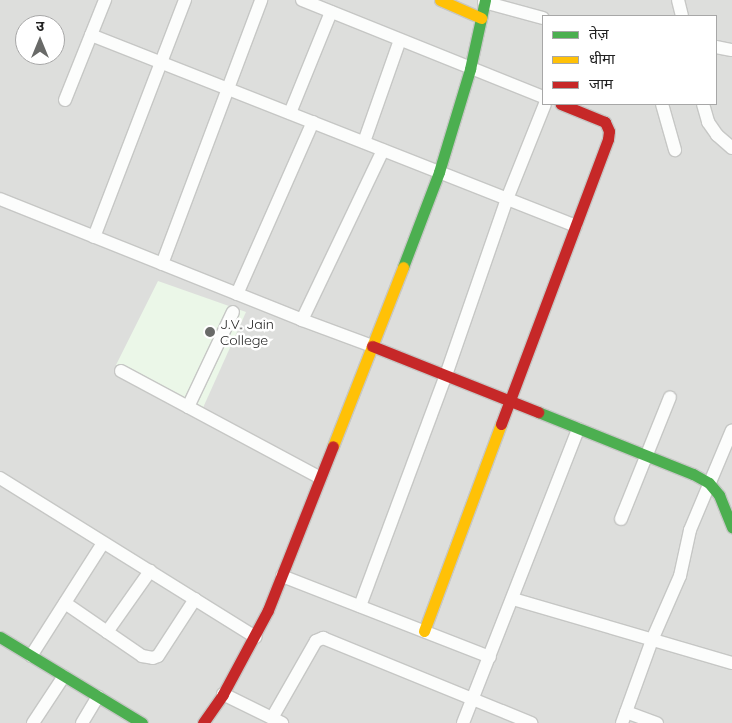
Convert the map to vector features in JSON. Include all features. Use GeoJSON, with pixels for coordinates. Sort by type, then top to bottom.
{"type":"FeatureCollection","features":[{"type":"Feature","properties":{"kind":"street"},"geometry":{"type":"LineString","coordinates":[[65,100],[105,0]]}},
{"type":"Feature","properties":{"kind":"street"},"geometry":{"type":"LineString","coordinates":[[94,237],[185,0]]}},
{"type":"Feature","properties":{"kind":"street"},"geometry":{"type":"LineString","coordinates":[[162,264],[261,0]]}},
{"type":"Feature","properties":{"kind":"street"},"geometry":{"type":"LineString","coordinates":[[302,0],[542,97]]}},
{"type":"Feature","properties":{"kind":"street"},"geometry":{"type":"LineString","coordinates":[[440,0],[481,18]]}},
{"type":"Feature","properties":{"kind":"street"},"geometry":{"type":"LineString","coordinates":[[678,0],[682,15]]}},
{"type":"Feature","properties":{"kind":"street"},"geometry":{"type":"LineString","coordinates":[[203,723],[255,637],[282,576],[319,477],[372,346],[439,172],[470,69],[484,1],[542,18]]}},
{"type":"Feature","properties":{"kind":"street"},"geometry":{"type":"LineString","coordinates":[[290,114],[331,12]]}},
{"type":"Feature","properties":{"kind":"street"},"geometry":{"type":"LineString","coordinates":[[91,35],[576,226]]}},
{"type":"Feature","properties":{"kind":"street"},"geometry":{"type":"LineString","coordinates":[[364,142],[400,40]]}},
{"type":"Feature","properties":{"kind":"street"},"geometry":{"type":"LineString","coordinates":[[717,47],[732,50]]}},
{"type":"Feature","properties":{"kind":"street"},"geometry":{"type":"LineString","coordinates":[[360,606],[446,375],[507,199],[545,105]]}},
{"type":"Feature","properties":{"kind":"street"},"geometry":{"type":"LineString","coordinates":[[424,631],[608,139],[609,131],[605,122],[598,117],[564,105]]}},
{"type":"Feature","properties":{"kind":"street"},"geometry":{"type":"LineString","coordinates":[[662,105],[675,150]]}},
{"type":"Feature","properties":{"kind":"street"},"geometry":{"type":"LineString","coordinates":[[703,105],[708,122],[716,135],[732,148]]}},
{"type":"Feature","properties":{"kind":"street"},"geometry":{"type":"LineString","coordinates":[[237,294],[313,122]]}},
{"type":"Feature","properties":{"kind":"street"},"geometry":{"type":"LineString","coordinates":[[302,320],[383,150]]}},
{"type":"Feature","properties":{"kind":"street"},"geometry":{"type":"LineString","coordinates":[[0,199],[693,474],[710,483],[719,495],[732,527]]}},
{"type":"Feature","properties":{"kind":"street"},"geometry":{"type":"LineString","coordinates":[[188,407],[233,312]]}},
{"type":"Feature","properties":{"kind":"street"},"geometry":{"type":"LineString","coordinates":[[121,371],[319,477]]}},
{"type":"Feature","properties":{"kind":"street"},"geometry":{"type":"LineString","coordinates":[[621,519],[670,397]]}},
{"type":"Feature","properties":{"kind":"street"},"geometry":{"type":"LineString","coordinates":[[463,723],[578,429]]}},
{"type":"Feature","properties":{"kind":"street"},"geometry":{"type":"LineString","coordinates":[[657,723],[624,718],[652,640],[684,565],[686,541],[732,430]]}},
{"type":"Feature","properties":{"kind":"street"},"geometry":{"type":"LineString","coordinates":[[0,478],[255,637]]}},
{"type":"Feature","properties":{"kind":"street"},"geometry":{"type":"LineString","coordinates":[[31,656],[104,543]]}},
{"type":"Feature","properties":{"kind":"street"},"geometry":{"type":"LineString","coordinates":[[107,632],[150,571]]}},
{"type":"Feature","properties":{"kind":"street"},"geometry":{"type":"LineString","coordinates":[[282,576],[490,657]]}},
{"type":"Feature","properties":{"kind":"street"},"geometry":{"type":"LineString","coordinates":[[513,599],[732,663]]}},
{"type":"Feature","properties":{"kind":"street"},"geometry":{"type":"LineString","coordinates":[[65,603],[142,656],[153,658],[158,656],[195,600]]}},
{"type":"Feature","properties":{"kind":"street"},"geometry":{"type":"LineString","coordinates":[[0,637],[142,723]]}},
{"type":"Feature","properties":{"kind":"street"},"geometry":{"type":"LineString","coordinates":[[222,694],[277,720],[316,641],[323,638],[531,723]]}},
{"type":"Feature","properties":{"kind":"street"},"geometry":{"type":"LineString","coordinates":[[33,723],[64,676]]}},
{"type":"Feature","properties":{"kind":"street"},"geometry":{"type":"LineString","coordinates":[[82,723],[98,696]]}},
{"type":"Feature","properties":{"kind":"shaded area"},"geometry":{"type":"Polygon","coordinates":[[[0,0],[732,0],[732,723],[0,723],[0,0]]]}},
{"type":"Feature","properties":{"kind":"shaded area"},"geometry":{"type":"Polygon","coordinates":[[[158,281],[246,312],[202,410],[116,365],[158,281]]]}},
{"type":"Feature","properties":{"kind":"traffic: fast"},"geometry":{"type":"LineString","coordinates":[[403,267],[439,172],[470,69],[485,0]]}},
{"type":"Feature","properties":{"kind":"traffic: fast"},"geometry":{"type":"LineString","coordinates":[[538,412],[693,474],[709,483],[719,495],[732,527]]}},
{"type":"Feature","properties":{"kind":"traffic: fast"},"geometry":{"type":"LineString","coordinates":[[0,637],[142,723]]}},
{"type":"Feature","properties":{"kind":"traffic: slow"},"geometry":{"type":"LineString","coordinates":[[440,0],[481,18]]}},
{"type":"Feature","properties":{"kind":"traffic: slow"},"geometry":{"type":"LineString","coordinates":[[333,446],[403,267]]}},
{"type":"Feature","properties":{"kind":"traffic: slow"},"geometry":{"type":"LineString","coordinates":[[424,631],[501,424]]}},
{"type":"Feature","properties":{"kind":"traffic: jam"},"geometry":{"type":"LineString","coordinates":[[501,424],[608,139],[609,131],[605,122],[563,105]]}},
{"type":"Feature","properties":{"kind":"traffic: jam"},"geometry":{"type":"LineString","coordinates":[[372,346],[538,412]]}},
{"type":"Feature","properties":{"kind":"traffic: jam"},"geometry":{"type":"LineString","coordinates":[[203,723],[223,694],[268,610],[333,446]]}},
{"type":"Feature","properties":{"kind":"place","name":"J.V. Jain College"},"geometry":{"type":"Point","coordinates":[210,332]}}]}
